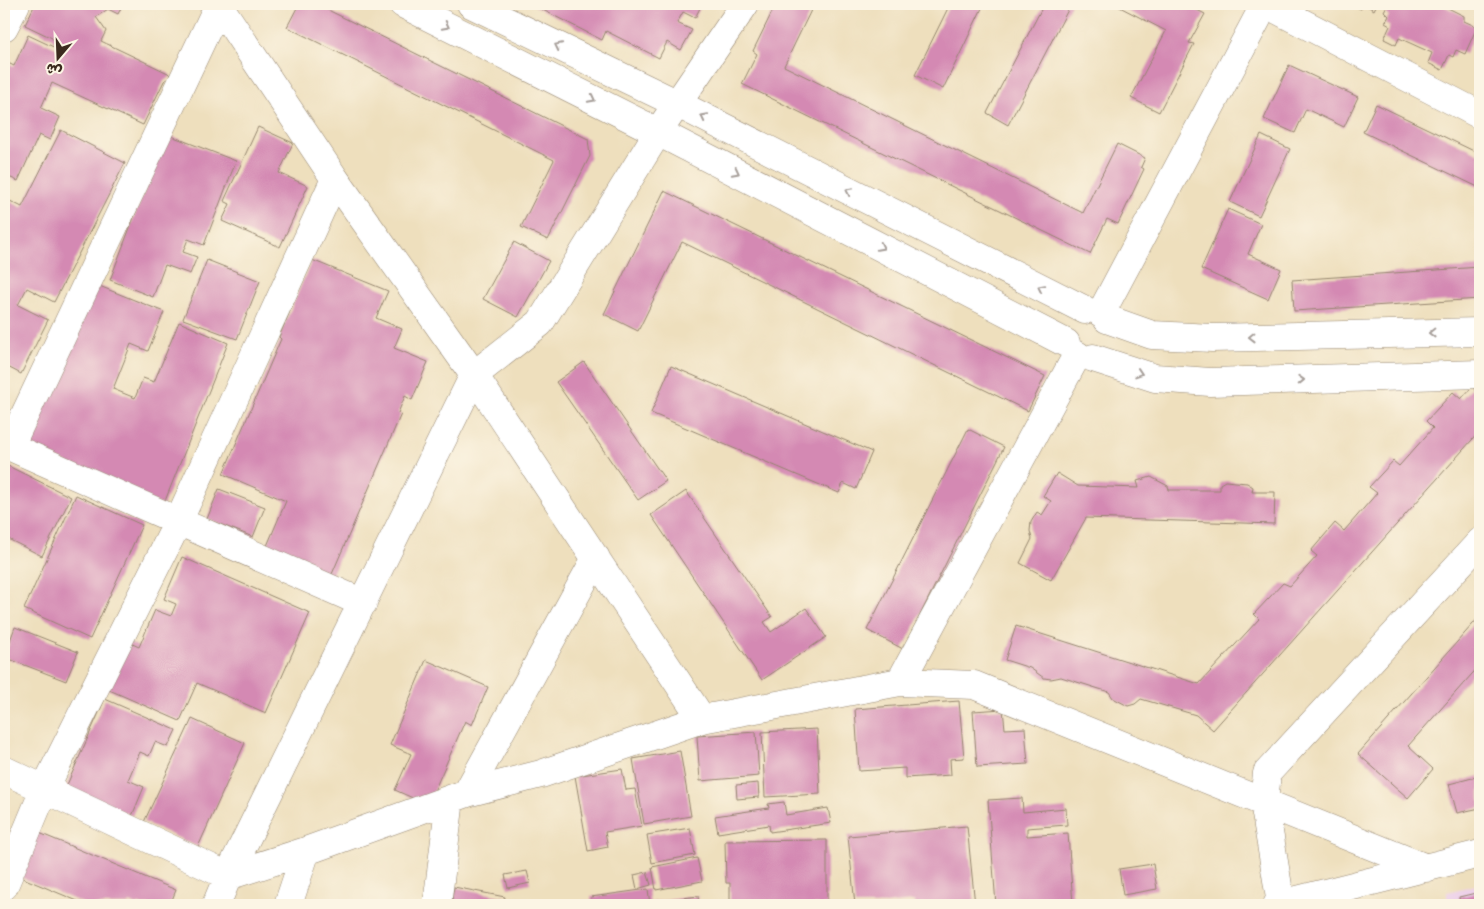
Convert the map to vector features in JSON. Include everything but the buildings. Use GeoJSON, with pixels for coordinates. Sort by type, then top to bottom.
{"type":"FeatureCollection","features":[{"type":"Feature","properties":{"kind":"street"},"geometry":{"type":"LineString","coordinates":[[4,27],[16,4]]}},
{"type":"Feature","properties":{"kind":"street"},"geometry":{"type":"LineString","coordinates":[[219,4],[335,179],[474,375],[702,719]]}},
{"type":"Feature","properties":{"kind":"street"},"geometry":{"type":"LineString","coordinates":[[219,4],[7,445],[363,603]]}},
{"type":"Feature","properties":{"kind":"street"},"geometry":{"type":"LineString","coordinates":[[403,4],[658,132],[1078,352],[1155,378],[1210,382],[1480,374]]}},
{"type":"Feature","properties":{"kind":"street"},"geometry":{"type":"LineString","coordinates":[[471,4],[678,104],[1098,314],[1152,335],[1212,338],[1480,332]]}},
{"type":"Feature","properties":{"kind":"street"},"geometry":{"type":"LineString","coordinates":[[216,905],[228,876],[474,375],[540,323],[658,132],[745,4]]}},
{"type":"Feature","properties":{"kind":"street"},"geometry":{"type":"LineString","coordinates":[[1098,314],[1265,4],[1480,115]]}},
{"type":"Feature","properties":{"kind":"street"},"geometry":{"type":"LineString","coordinates":[[4,886],[44,790],[178,522],[335,179]]}},
{"type":"Feature","properties":{"kind":"street"},"geometry":{"type":"LineString","coordinates":[[1077,312],[1098,314],[1111,326],[1113,334],[1111,343],[1101,354],[1078,352],[1064,334],[1070,319],[1077,312]]}},
{"type":"Feature","properties":{"kind":"street"},"geometry":{"type":"LineString","coordinates":[[900,682],[1078,352]]}},
{"type":"Feature","properties":{"kind":"street"},"geometry":{"type":"LineString","coordinates":[[1480,542],[1267,773],[1264,802],[1279,905],[1480,854]]}},
{"type":"Feature","properties":{"kind":"street"},"geometry":{"type":"LineString","coordinates":[[437,905],[458,796],[596,558]]}},
{"type":"Feature","properties":{"kind":"street"},"geometry":{"type":"LineString","coordinates":[[4,770],[228,876],[306,851],[458,796],[541,774],[702,719],[900,682],[974,685],[1426,868]]}},
{"type":"Feature","properties":{"kind":"street"},"geometry":{"type":"LineString","coordinates":[[288,905],[306,851]]}},
{"type":"Feature","properties":{"kind":"shaded area"},"geometry":{"type":"Polygon","coordinates":[[[1480,884],[1480,905],[1447,905],[1447,892],[1480,884]]]}}]}
